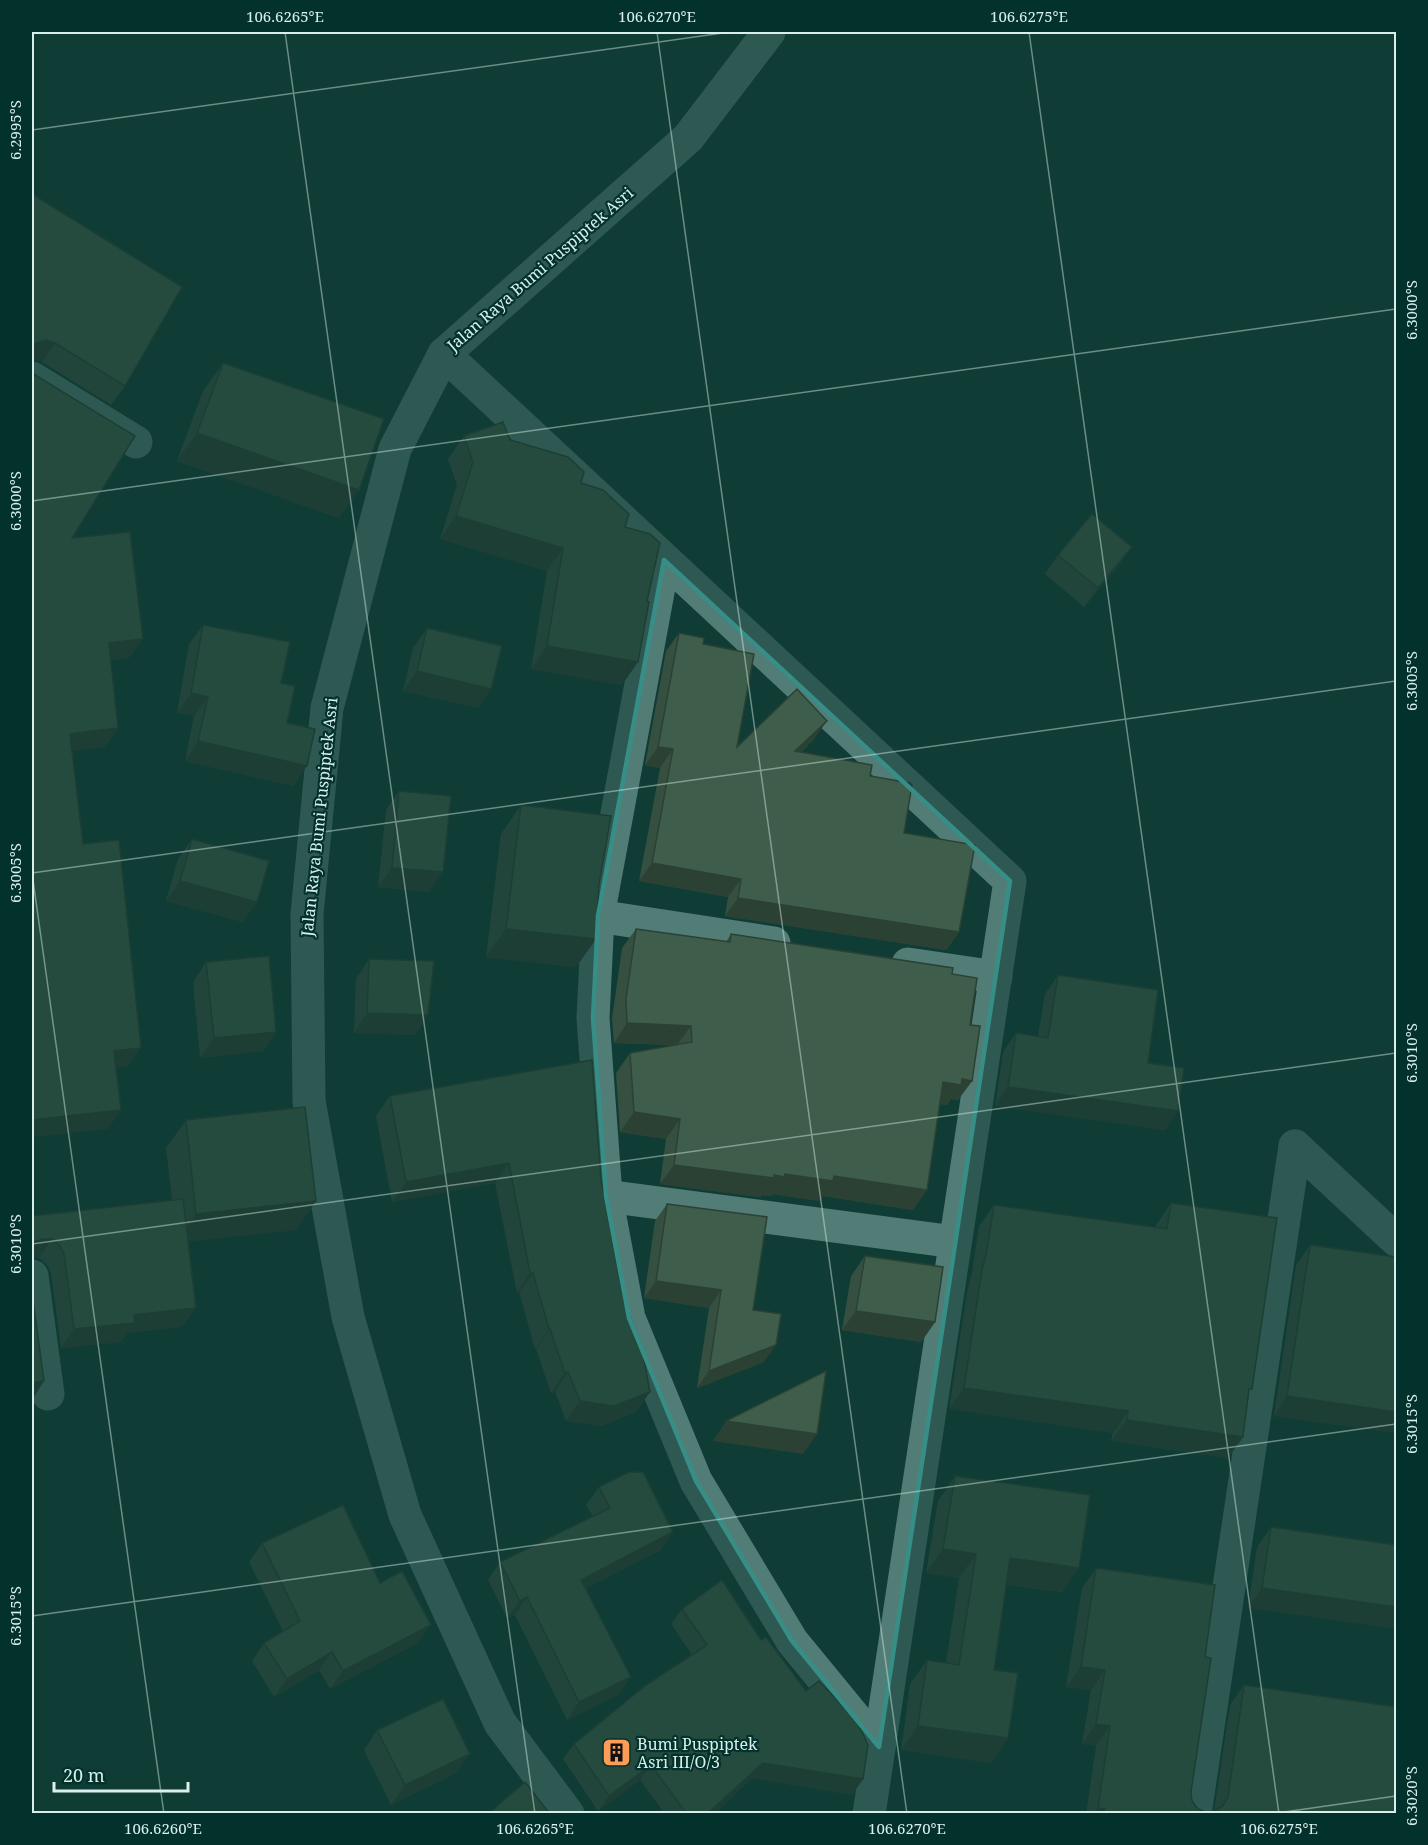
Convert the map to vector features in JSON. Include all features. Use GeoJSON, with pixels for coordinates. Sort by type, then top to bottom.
{"type":"FeatureCollection","features":[{"type":"Feature","properties":{"kind":"street","name":"Jalan Raya Bumi Puspiptek Asri"},"geometry":{"type":"LineString","coordinates":[[568,1814],[500,1723],[405,1515],[348,1317],[309,1101],[306,914],[327,708],[395,449],[444,354],[688,138],[770,32]]}},
{"type":"Feature","properties":{"kind":"street"},"geometry":{"type":"LineString","coordinates":[[444,354],[1010,881],[869,1814]]}},
{"type":"Feature","properties":{"kind":"street"},"geometry":{"type":"LineString","coordinates":[[32,378],[136,442]]}},
{"type":"Feature","properties":{"kind":"street"},"geometry":{"type":"LineString","coordinates":[[664,560],[598,916],[593,1018],[606,1196],[629,1318],[696,1481],[792,1641],[879,1747]]}},
{"type":"Feature","properties":{"kind":"street"},"geometry":{"type":"LineString","coordinates":[[598,916],[809,948]]}},
{"type":"Feature","properties":{"kind":"street"},"geometry":{"type":"LineString","coordinates":[[879,959],[996,977]]}},
{"type":"Feature","properties":{"kind":"street"},"geometry":{"type":"LineString","coordinates":[[1195,1814],[1294,1146],[1396,1240]]}},
{"type":"Feature","properties":{"kind":"street"},"geometry":{"type":"LineString","coordinates":[[606,1196],[955,1242]]}},
{"type":"Feature","properties":{"kind":"street"},"geometry":{"type":"LineString","coordinates":[[32,1276],[48,1394]]}},
{"type":"Feature","properties":{"kind":"highlighted area"},"geometry":{"type":"Polygon","coordinates":[[[664,560],[1010,881],[879,1747],[792,1641],[696,1481],[629,1318],[606,1196],[593,1018],[598,916],[664,560]]]}},
{"type":"Feature","properties":{"kind":"building"},"geometry":{"type":"Polygon","coordinates":[[[32,194],[182,287],[125,386],[55,343],[46,340],[32,347],[32,194]]]}},
{"type":"Feature","properties":{"kind":"building"},"geometry":{"type":"Polygon","coordinates":[[[223,363],[384,419],[359,490],[197,433],[223,363]]]}},
{"type":"Feature","properties":{"kind":"building"},"geometry":{"type":"Polygon","coordinates":[[[32,371],[135,436],[72,538],[130,532],[143,639],[109,643],[118,728],[70,734],[83,844],[119,840],[141,1048],[114,1051],[121,1110],[32,1120],[32,371]]]}},
{"type":"Feature","properties":{"kind":"building"},"geometry":{"type":"Polygon","coordinates":[[[503,422],[510,440],[568,457],[584,472],[581,483],[603,490],[629,514],[625,527],[650,534],[660,543],[647,601],[649,602],[638,662],[547,646],[563,548],[456,516],[473,462],[464,436],[503,422]]]}},
{"type":"Feature","properties":{"kind":"building"},"geometry":{"type":"Polygon","coordinates":[[[1092,514],[1132,547],[1098,588],[1058,555],[1092,514]]]}},
{"type":"Feature","properties":{"kind":"building"},"geometry":{"type":"Polygon","coordinates":[[[203,625],[290,642],[281,683],[295,686],[287,723],[315,729],[307,766],[198,741],[208,697],[191,693],[203,625]]]}},
{"type":"Feature","properties":{"kind":"building"},"geometry":{"type":"Polygon","coordinates":[[[427,628],[502,646],[491,689],[417,671],[427,628]]]}},
{"type":"Feature","properties":{"kind":"building"},"geometry":{"type":"Polygon","coordinates":[[[679,633],[704,638],[703,644],[754,654],[737,747],[797,689],[827,721],[795,751],[872,765],[870,776],[910,783],[912,785],[904,833],[975,845],[959,932],[738,898],[741,879],[652,863],[673,749],[658,747],[679,633]]]}},
{"type":"Feature","properties":{"kind":"building"},"geometry":{"type":"Polygon","coordinates":[[[399,791],[451,796],[443,872],[392,868],[399,791]]]}},
{"type":"Feature","properties":{"kind":"building"},"geometry":{"type":"Polygon","coordinates":[[[521,805],[611,816],[599,884],[596,939],[506,929],[521,805]]]}},
{"type":"Feature","properties":{"kind":"building"},"geometry":{"type":"Polygon","coordinates":[[[192,839],[269,861],[257,902],[180,881],[192,839]]]}},
{"type":"Feature","properties":{"kind":"building"},"geometry":{"type":"Polygon","coordinates":[[[636,929],[730,942],[731,934],[953,968],[952,974],[977,978],[970,1025],[980,1026],[972,1081],[962,1079],[961,1085],[943,1082],[927,1190],[834,1176],[833,1181],[785,1174],[784,1177],[774,1175],[774,1178],[674,1165],[680,1119],[634,1112],[630,1053],[692,1042],[691,1026],[627,1023],[626,999],[636,929]]]}},
{"type":"Feature","properties":{"kind":"building"},"geometry":{"type":"Polygon","coordinates":[[[269,956],[276,1032],[214,1038],[206,962],[269,956]]]}},
{"type":"Feature","properties":{"kind":"building"},"geometry":{"type":"Polygon","coordinates":[[[369,959],[434,961],[428,1015],[367,1013],[369,959]]]}},
{"type":"Feature","properties":{"kind":"building"},"geometry":{"type":"Polygon","coordinates":[[[1058,975],[1158,990],[1148,1063],[1184,1068],[1178,1111],[1008,1087],[1016,1033],[1048,1038],[1058,975]]]}},
{"type":"Feature","properties":{"kind":"building"},"geometry":{"type":"Polygon","coordinates":[[[592,1060],[601,1180],[624,1302],[641,1344],[650,1392],[614,1406],[580,1401],[568,1372],[565,1373],[549,1329],[533,1273],[530,1273],[509,1163],[406,1182],[390,1096],[592,1060]]]}},
{"type":"Feature","properties":{"kind":"building"},"geometry":{"type":"Polygon","coordinates":[[[305,1107],[316,1201],[196,1214],[186,1120],[305,1107]]]}},
{"type":"Feature","properties":{"kind":"building"},"geometry":{"type":"Polygon","coordinates":[[[183,1199],[196,1308],[134,1315],[135,1323],[74,1329],[64,1254],[60,1246],[52,1239],[42,1239],[32,1245],[32,1216],[183,1199]]]}},
{"type":"Feature","properties":{"kind":"building"},"geometry":{"type":"Polygon","coordinates":[[[1171,1203],[1277,1218],[1243,1437],[1127,1420],[1128,1411],[964,1388],[994,1205],[1167,1229],[1171,1203]]]}},
{"type":"Feature","properties":{"kind":"building"},"geometry":{"type":"Polygon","coordinates":[[[667,1204],[767,1217],[753,1310],[781,1314],[776,1345],[709,1371],[721,1290],[656,1281],[667,1204]]]}},
{"type":"Feature","properties":{"kind":"building"},"geometry":{"type":"Polygon","coordinates":[[[1310,1245],[1396,1257],[1396,1412],[1287,1396],[1310,1245]]]}},
{"type":"Feature","properties":{"kind":"building"},"geometry":{"type":"Polygon","coordinates":[[[865,1256],[943,1267],[935,1322],[856,1311],[865,1256]]]}},
{"type":"Feature","properties":{"kind":"building"},"geometry":{"type":"Polygon","coordinates":[[[32,1293],[44,1381],[32,1383],[32,1293]]]}},
{"type":"Feature","properties":{"kind":"building"},"geometry":{"type":"Polygon","coordinates":[[[826,1371],[817,1434],[726,1421],[826,1371]]]}},
{"type":"Feature","properties":{"kind":"building"},"geometry":{"type":"Polygon","coordinates":[[[629,1472],[643,1472],[673,1532],[581,1580],[631,1677],[579,1702],[527,1597],[520,1601],[500,1562],[610,1508],[599,1487],[629,1472]]]}},
{"type":"Feature","properties":{"kind":"building"},"geometry":{"type":"Polygon","coordinates":[[[955,1476],[1090,1495],[1079,1568],[1010,1558],[994,1670],[1018,1673],[1008,1738],[918,1726],[927,1660],[959,1665],[976,1554],[943,1549],[955,1476]]]}},
{"type":"Feature","properties":{"kind":"building"},"geometry":{"type":"Polygon","coordinates":[[[343,1505],[380,1583],[402,1571],[431,1625],[343,1671],[332,1652],[287,1679],[264,1643],[300,1621],[262,1543],[343,1505]]]}},
{"type":"Feature","properties":{"kind":"building"},"geometry":{"type":"Polygon","coordinates":[[[1271,1527],[1396,1545],[1396,1607],[1262,1588],[1271,1527]]]}},
{"type":"Feature","properties":{"kind":"building"},"geometry":{"type":"Polygon","coordinates":[[[1096,1568],[1215,1585],[1205,1657],[1211,1658],[1191,1792],[1192,1801],[1198,1809],[1206,1812],[1215,1811],[1223,1806],[1228,1797],[1244,1685],[1396,1707],[1396,1814],[1104,1814],[1105,1809],[1098,1808],[1110,1726],[1096,1724],[1105,1670],[1081,1667],[1096,1568]]]}},
{"type":"Feature","properties":{"kind":"building"},"geometry":{"type":"Polygon","coordinates":[[[722,1580],[761,1640],[766,1637],[806,1691],[819,1681],[857,1721],[868,1745],[863,1779],[763,1763],[707,1814],[687,1814],[651,1765],[609,1796],[574,1744],[646,1685],[707,1645],[682,1609],[722,1580]]]}},
{"type":"Feature","properties":{"kind":"building"},"geometry":{"type":"Polygon","coordinates":[[[443,1699],[470,1754],[405,1785],[377,1730],[443,1699]]]}},
{"type":"Feature","properties":{"kind":"building"},"geometry":{"type":"Polygon","coordinates":[[[525,1782],[550,1814],[488,1814],[525,1782]]]}},
{"type":"Feature","properties":{"kind":"place","name":"Bumi Puspiptek Asri III/O/3"},"geometry":{"type":"Point","coordinates":[616,1753]}}]}
